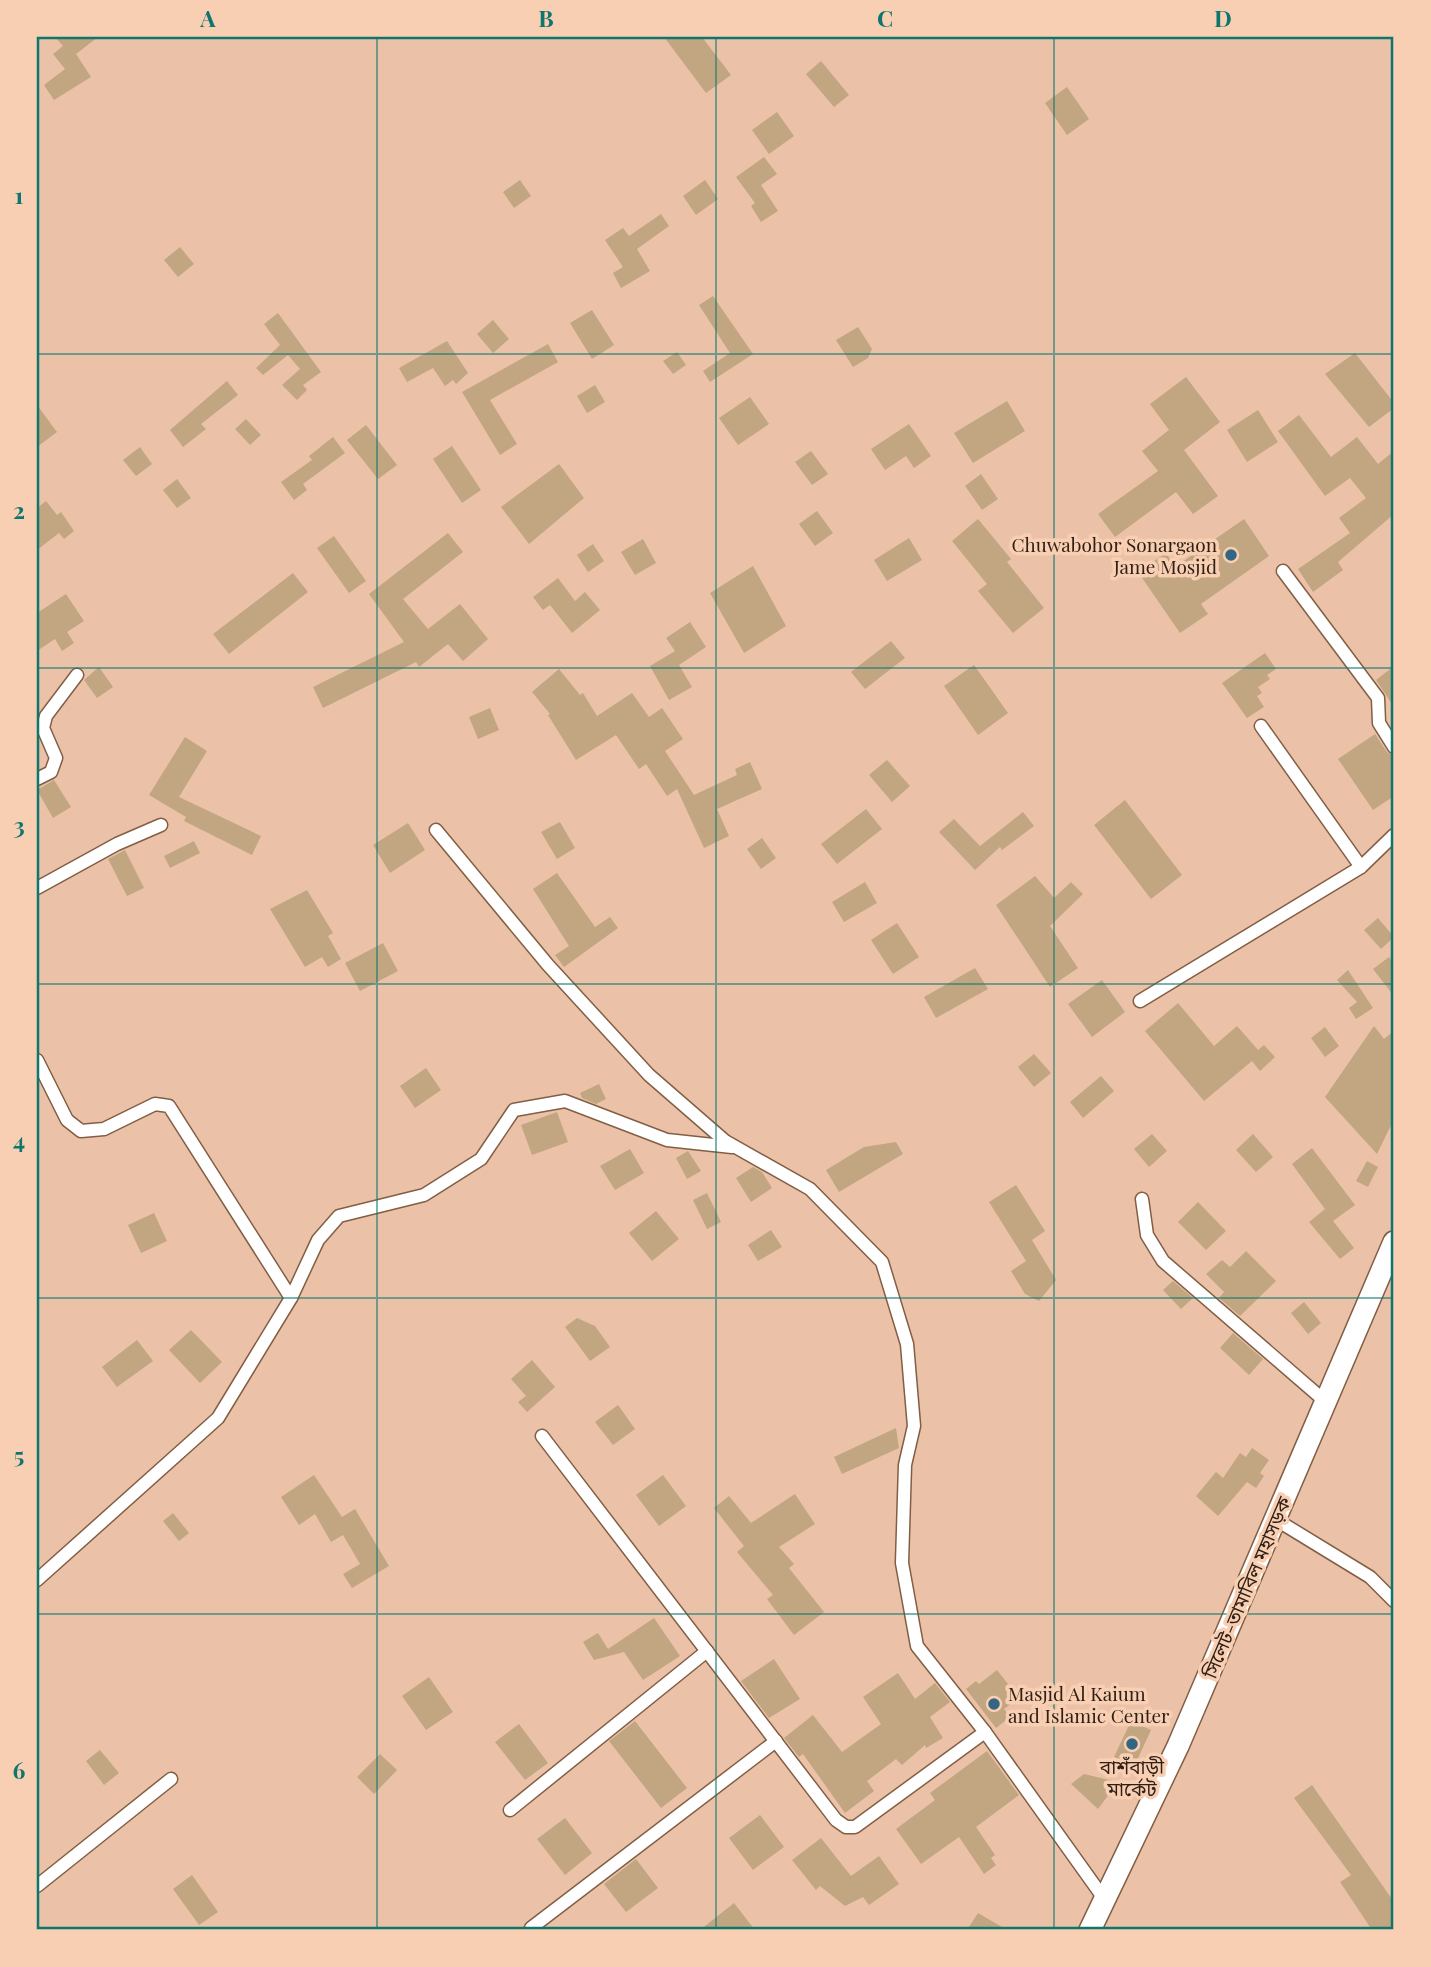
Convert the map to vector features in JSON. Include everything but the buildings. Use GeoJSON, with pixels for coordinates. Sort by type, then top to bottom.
{"type":"FeatureCollection","features":[{"type":"Feature","properties":{"kind":"highway","name":"সিলেট-তামাবিল মহাসড়ক"},"geometry":{"type":"LineString","coordinates":[[1090,1930],[1178,1746],[1394,1242]]}},
{"type":"Feature","properties":{"kind":"street"},"geometry":{"type":"LineString","coordinates":[[1283,571],[1378,698],[1379,723],[1394,747]]}},
{"type":"Feature","properties":{"kind":"street"},"geometry":{"type":"LineString","coordinates":[[37,779],[51,772],[56,758],[43,728],[46,716],[77,675]]}},
{"type":"Feature","properties":{"kind":"street"},"geometry":{"type":"LineString","coordinates":[[1261,726],[1361,867]]}},
{"type":"Feature","properties":{"kind":"street"},"geometry":{"type":"LineString","coordinates":[[37,888],[117,844],[161,825]]}},
{"type":"Feature","properties":{"kind":"street"},"geometry":{"type":"LineString","coordinates":[[436,830],[548,965],[649,1075],[736,1147],[810,1189],[882,1262],[907,1344],[914,1426],[905,1465],[902,1563],[917,1646],[985,1732],[1105,1900]]}},
{"type":"Feature","properties":{"kind":"street"},"geometry":{"type":"LineString","coordinates":[[1140,1001],[1361,867],[1394,835]]}},
{"type":"Feature","properties":{"kind":"street"},"geometry":{"type":"LineString","coordinates":[[37,1060],[67,1120],[81,1131],[104,1129],[155,1104],[169,1106],[291,1298]]}},
{"type":"Feature","properties":{"kind":"street"},"geometry":{"type":"LineString","coordinates":[[37,1580],[218,1418],[291,1298],[318,1240],[339,1216],[425,1195],[481,1159],[514,1110],[565,1101],[667,1140],[736,1147]]}},
{"type":"Feature","properties":{"kind":"street"},"geometry":{"type":"LineString","coordinates":[[1142,1199],[1147,1235],[1163,1261],[1325,1402]]}},
{"type":"Feature","properties":{"kind":"street"},"geometry":{"type":"LineString","coordinates":[[542,1436],[836,1821],[846,1827],[855,1828],[985,1732]]}},
{"type":"Feature","properties":{"kind":"street"},"geometry":{"type":"LineString","coordinates":[[1275,1519],[1370,1577],[1394,1601]]}},
{"type":"Feature","properties":{"kind":"street"},"geometry":{"type":"LineString","coordinates":[[510,1810],[707,1651]]}},
{"type":"Feature","properties":{"kind":"street"},"geometry":{"type":"LineString","coordinates":[[531,1928],[776,1741]]}},
{"type":"Feature","properties":{"kind":"street"},"geometry":{"type":"LineString","coordinates":[[37,1886],[171,1779]]}},
{"type":"Feature","properties":{"kind":"place","name":"Chuwabohor Sonargaon Jame Mosjid"},"geometry":{"type":"Point","coordinates":[1231,555]}},
{"type":"Feature","properties":{"kind":"place","name":"Masjid Al Kaium and Islamic Center"},"geometry":{"type":"Point","coordinates":[994,1704]}},
{"type":"Feature","properties":{"kind":"place","name":"বাশঁবাড়ী মার্কেট"},"geometry":{"type":"Point","coordinates":[1132,1744]}}]}
